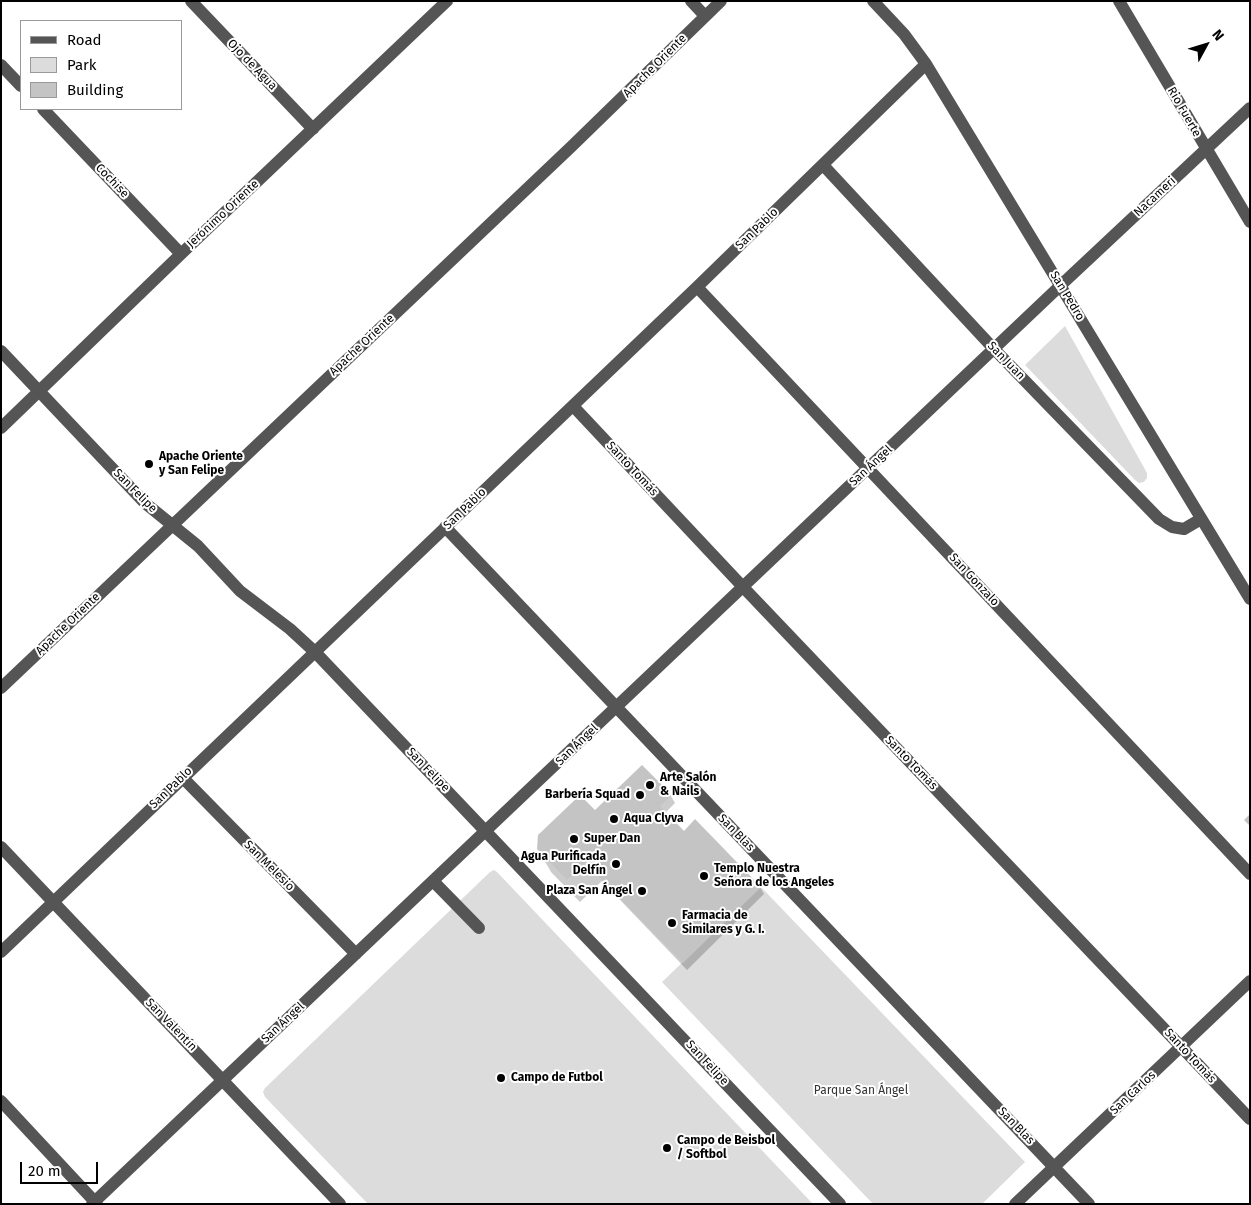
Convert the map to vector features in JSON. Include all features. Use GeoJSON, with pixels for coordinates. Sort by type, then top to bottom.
{"type":"FeatureCollection","features":[{"type":"Feature","properties":{"kind":"street","name":"Ojo de Agua"},"geometry":{"type":"LineString","coordinates":[[191,1],[313,129]]}},
{"type":"Feature","properties":{"kind":"street"},"geometry":{"type":"LineString","coordinates":[[691,1],[705,16]]}},
{"type":"Feature","properties":{"kind":"street","name":"Apache Oriente"},"geometry":{"type":"LineString","coordinates":[[1,688],[572,146],[720,1]]}},
{"type":"Feature","properties":{"kind":"street","name":"San Pedro"},"geometry":{"type":"LineString","coordinates":[[874,1],[904,34],[926,64],[1250,599]]}},
{"type":"Feature","properties":{"kind":"street","name":"Rio Fuerte"},"geometry":{"type":"LineString","coordinates":[[1119,1],[1250,222]]}},
{"type":"Feature","properties":{"kind":"street","name":"Jerónimo Oriente"},"geometry":{"type":"LineString","coordinates":[[1,428],[443,2]]}},
{"type":"Feature","properties":{"kind":"street","name":"San Pablo"},"geometry":{"type":"LineString","coordinates":[[1,952],[697,287],[926,64]]}},
{"type":"Feature","properties":{"kind":"street"},"geometry":{"type":"LineString","coordinates":[[1,65],[20,85]]}},
{"type":"Feature","properties":{"kind":"street","name":"Nacameri"},"geometry":{"type":"LineString","coordinates":[[1061,285],[1250,108]]}},
{"type":"Feature","properties":{"kind":"street","name":"Cochise"},"geometry":{"type":"LineString","coordinates":[[44,110],[181,254]]}},
{"type":"Feature","properties":{"kind":"street","name":"San Juan"},"geometry":{"type":"LineString","coordinates":[[823,165],[994,349],[1159,519],[1172,527],[1184,529],[1201,519]]}},
{"type":"Feature","properties":{"kind":"street","name":"San Ángel"},"geometry":{"type":"LineString","coordinates":[[95,1203],[1061,285]]}},
{"type":"Feature","properties":{"kind":"street","name":"San Gonzalo"},"geometry":{"type":"LineString","coordinates":[[697,287],[1250,874]]}},
{"type":"Feature","properties":{"kind":"street","name":"San Felipe"},"geometry":{"type":"LineString","coordinates":[[1,351],[145,503],[198,546],[240,591],[290,629],[315,652],[840,1204]]}},
{"type":"Feature","properties":{"kind":"street","name":"Santo Tomás"},"geometry":{"type":"LineString","coordinates":[[573,406],[1250,1120]]}},
{"type":"Feature","properties":{"kind":"street","name":"San Blas"},"geometry":{"type":"LineString","coordinates":[[445,528],[1089,1204]]}},
{"type":"Feature","properties":{"kind":"street","name":"San Melesio"},"geometry":{"type":"LineString","coordinates":[[182,777],[356,954]]}},
{"type":"Feature","properties":{"kind":"street","name":"San Valentín"},"geometry":{"type":"LineString","coordinates":[[1,847],[340,1204]]}},
{"type":"Feature","properties":{"kind":"street"},"geometry":{"type":"LineString","coordinates":[[433,881],[479,928]]}},
{"type":"Feature","properties":{"kind":"street","name":"San Carlos"},"geometry":{"type":"LineString","coordinates":[[1015,1204],[1250,981]]}},
{"type":"Feature","properties":{"kind":"street"},"geometry":{"type":"LineString","coordinates":[[1,1101],[95,1203]]}},
{"type":"Feature","properties":{"kind":"green space"},"geometry":{"type":"Polygon","coordinates":[[[1065,326],[1147,473],[1147,478],[1144,482],[1139,483],[1135,480],[1025,365],[1065,326]]]}},
{"type":"Feature","properties":{"kind":"green space"},"geometry":{"type":"Polygon","coordinates":[[[494,870],[813,1204],[368,1204],[265,1097],[263,1092],[265,1088],[494,870]]]}},
{"type":"Feature","properties":{"kind":"green space","name":"Parque San Ángel"},"geometry":{"type":"Polygon","coordinates":[[[761,887],[1025,1162],[982,1204],[873,1204],[662,982],[761,887]]]}},
{"type":"Feature","properties":{"kind":"building"},"geometry":{"type":"Polygon","coordinates":[[[642,765],[672,795],[660,806],[684,831],[695,819],[761,887],[683,963],[585,863],[567,880],[537,849],[538,835],[580,795],[595,810],[642,765]]]}},
{"type":"Feature","properties":{"kind":"building"},"geometry":{"type":"Polygon","coordinates":[[[1250,814],[1250,826],[1244,820],[1250,814]]]}},
{"type":"Feature","properties":{"kind":"place","name":"Apache Oriente y San Felipe"},"geometry":{"type":"Point","coordinates":[149,464]}},
{"type":"Feature","properties":{"kind":"place","name":"Arte Salón & Nails"},"geometry":{"type":"Point","coordinates":[650,785]}},
{"type":"Feature","properties":{"kind":"place","name":"Barbería Squad"},"geometry":{"type":"Point","coordinates":[640,795]}},
{"type":"Feature","properties":{"kind":"place","name":"Aqua Clyva"},"geometry":{"type":"Point","coordinates":[614,819]}},
{"type":"Feature","properties":{"kind":"place","name":"Super Dan"},"geometry":{"type":"Point","coordinates":[574,839]}},
{"type":"Feature","properties":{"kind":"place","name":"Agua Purificada Delfín"},"geometry":{"type":"Point","coordinates":[616,864]}},
{"type":"Feature","properties":{"kind":"place","name":"Templo Nuestra Señora de los Angeles"},"geometry":{"type":"Point","coordinates":[704,876]}},
{"type":"Feature","properties":{"kind":"place","name":"Plaza San Ángel"},"geometry":{"type":"Point","coordinates":[642,891]}},
{"type":"Feature","properties":{"kind":"place","name":"Farmacia de Similares y G. I."},"geometry":{"type":"Point","coordinates":[672,923]}},
{"type":"Feature","properties":{"kind":"place","name":"Campo de Futbol"},"geometry":{"type":"Point","coordinates":[501,1078]}},
{"type":"Feature","properties":{"kind":"place","name":"Campo de Beisbol / Softbol"},"geometry":{"type":"Point","coordinates":[667,1148]}}]}
